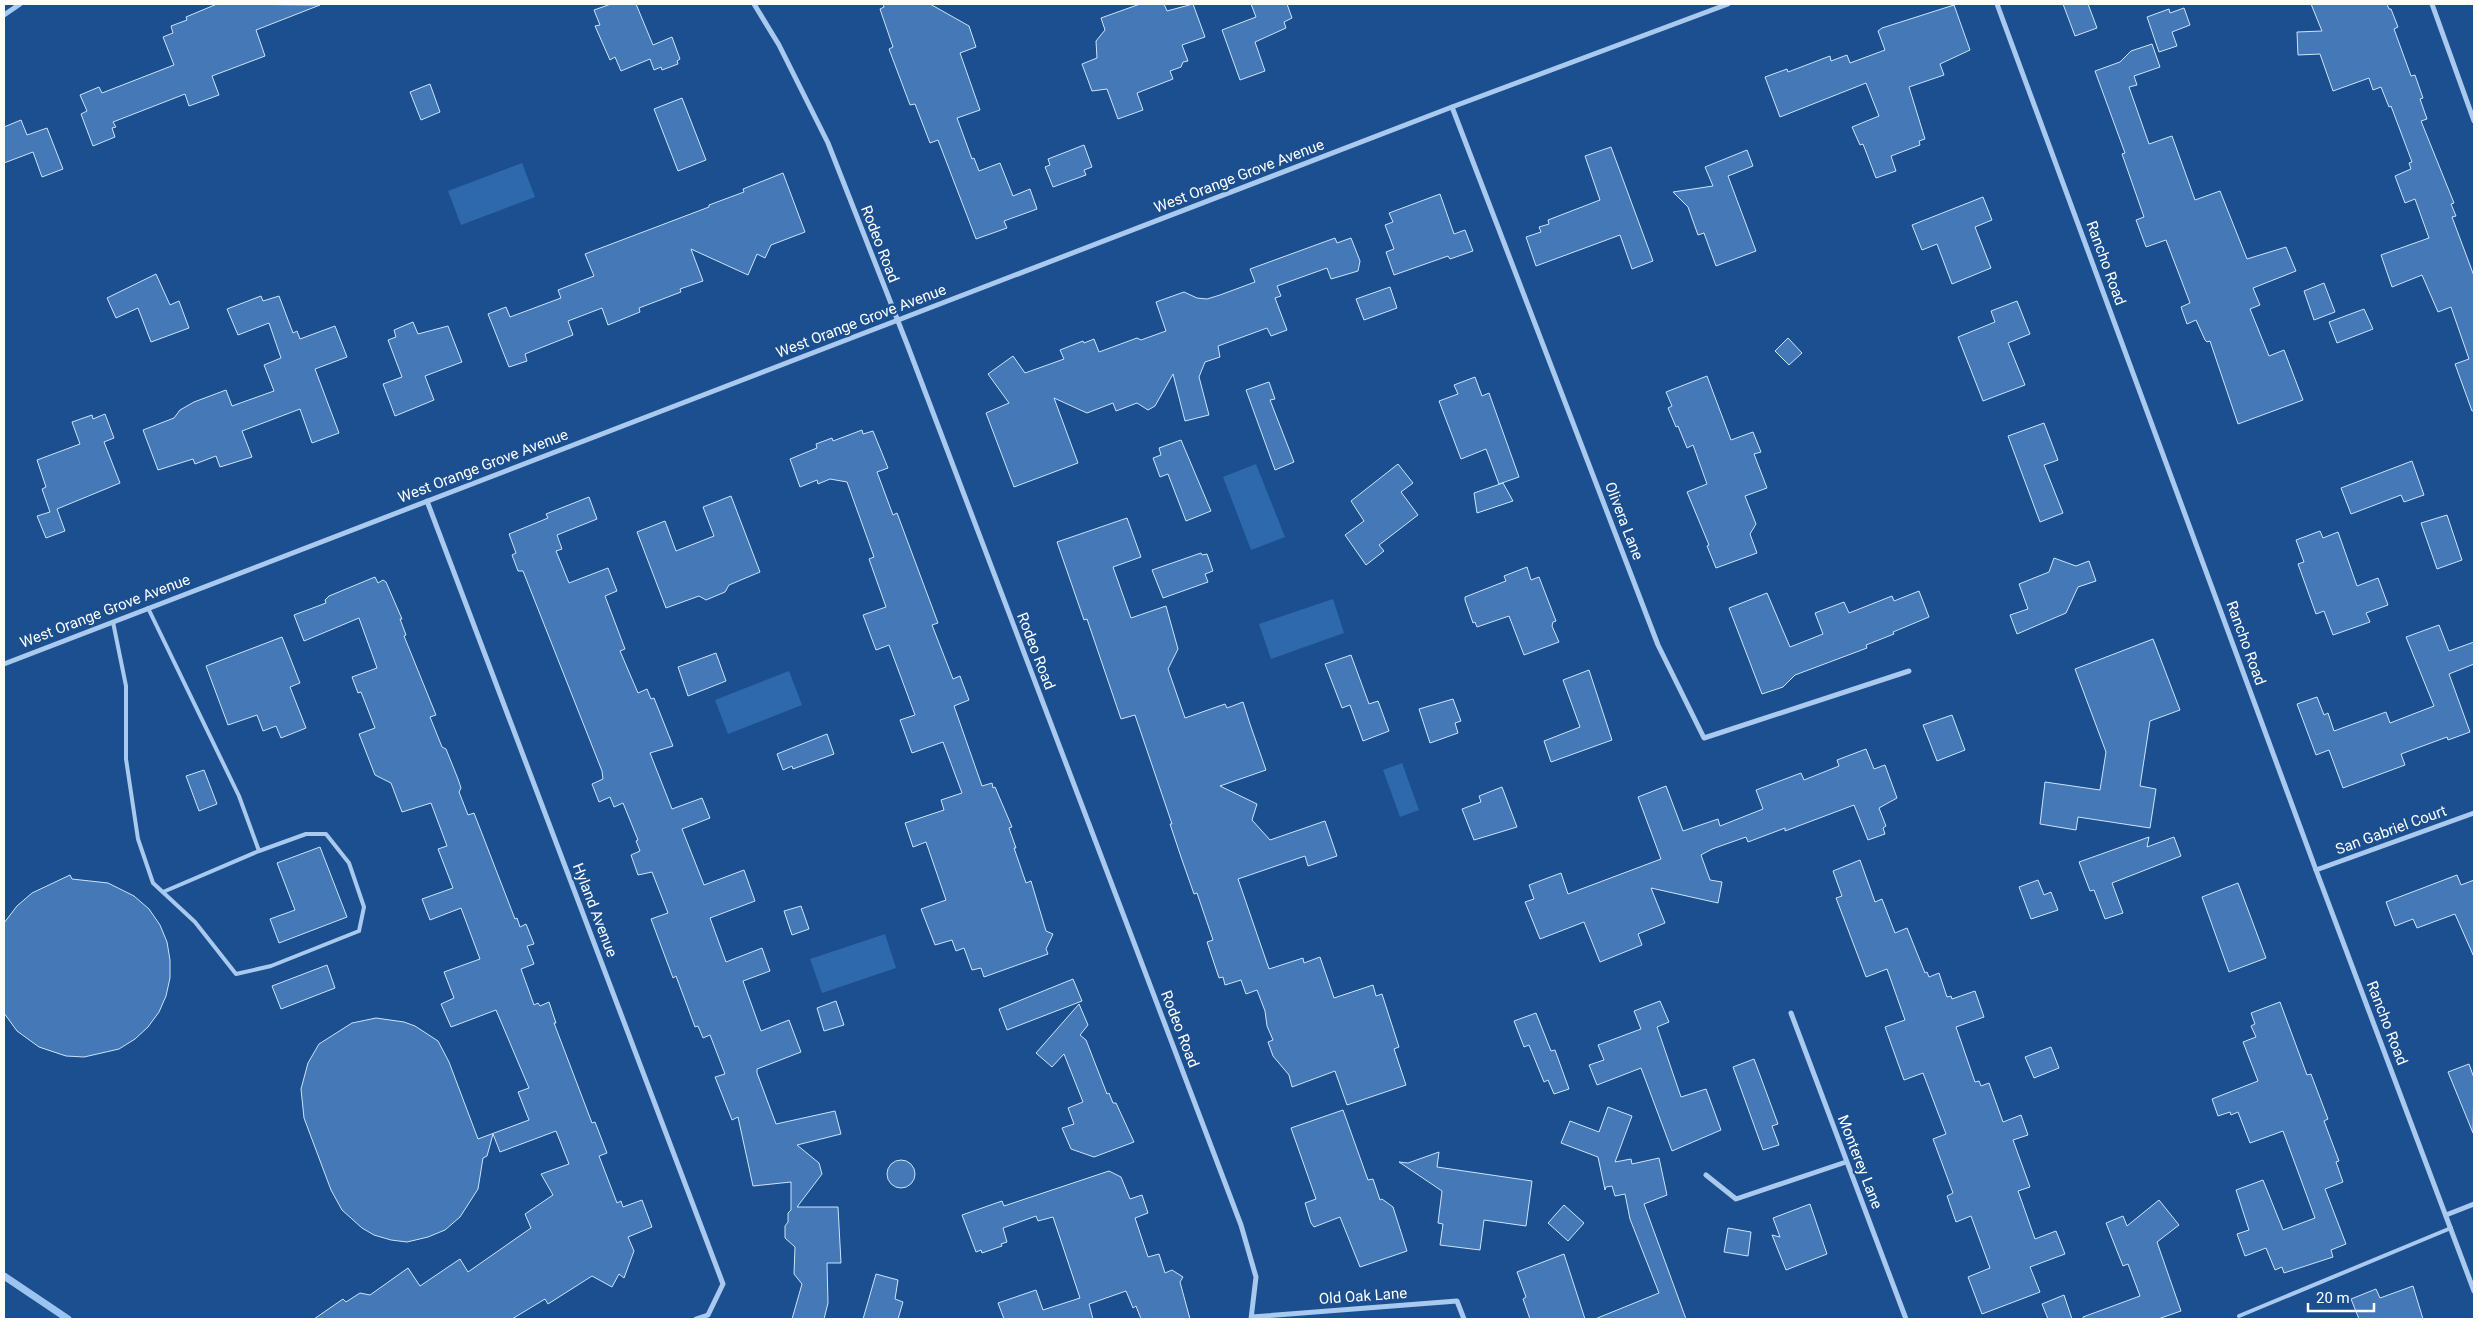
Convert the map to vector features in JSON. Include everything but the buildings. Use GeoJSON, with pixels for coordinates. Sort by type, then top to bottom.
{"type":"FeatureCollection","features":[{"type":"Feature","properties":{"kind":"street"},"geometry":{"type":"LineString","coordinates":[[4,15],[20,4]]}},
{"type":"Feature","properties":{"kind":"street","name":"Rodeo Road"},"geometry":{"type":"LineString","coordinates":[[754,4],[779,46],[828,143],[1241,1225],[1256,1277],[1251,1318]]}},
{"type":"Feature","properties":{"kind":"street","name":"West Orange Grove Avenue"},"geometry":{"type":"LineString","coordinates":[[4,664],[1452,107],[1728,4]]}},
{"type":"Feature","properties":{"kind":"street","name":"Rancho Road"},"geometry":{"type":"LineString","coordinates":[[1998,4],[2316,870],[2474,1291]]}},
{"type":"Feature","properties":{"kind":"street"},"geometry":{"type":"LineString","coordinates":[[2432,4],[2474,121]]}},
{"type":"Feature","properties":{"kind":"street","name":"Olivera Lane"},"geometry":{"type":"LineString","coordinates":[[1452,107],[1658,645],[1704,738],[1909,671]]}},
{"type":"Feature","properties":{"kind":"street","name":"Hyland Avenue"},"geometry":{"type":"LineString","coordinates":[[427,501],[723,1284],[708,1315],[696,1319]]}},
{"type":"Feature","properties":{"kind":"street","name":"San Gabriel Court"},"geometry":{"type":"LineString","coordinates":[[2316,870],[2474,813]]}},
{"type":"Feature","properties":{"kind":"street","name":"Monterey Lane"},"geometry":{"type":"LineString","coordinates":[[1791,1013],[1906,1319]]}},
{"type":"Feature","properties":{"kind":"street"},"geometry":{"type":"LineString","coordinates":[[1706,1175],[1736,1199],[1846,1162]]}},
{"type":"Feature","properties":{"kind":"street"},"geometry":{"type":"LineString","coordinates":[[2446,1215],[2474,1204]]}},
{"type":"Feature","properties":{"kind":"street","name":"Old Oak Lane"},"geometry":{"type":"LineString","coordinates":[[1251,1318],[1457,1301],[1464,1319]]}},
{"type":"Feature","properties":{"kind":"lane"},"geometry":{"type":"LineString","coordinates":[[148,608],[239,796],[259,851]]}},
{"type":"Feature","properties":{"kind":"lane"},"geometry":{"type":"LineString","coordinates":[[112,622],[126,686],[126,759],[138,839],[153,883],[195,922],[236,974],[272,966],[359,931],[364,907],[349,863],[326,834],[306,834],[259,851],[163,892]]}},
{"type":"Feature","properties":{"kind":"lane"},"geometry":{"type":"LineString","coordinates":[[2239,1316],[2451,1228]]}},
{"type":"Feature","properties":{"kind":"shaded area"},"geometry":{"type":"Polygon","coordinates":[[[522,163],[535,197],[461,225],[448,191],[522,163]]]}},
{"type":"Feature","properties":{"kind":"shaded area"},"geometry":{"type":"Polygon","coordinates":[[[1256,464],[1285,537],[1251,550],[1223,477],[1256,464]]]}},
{"type":"Feature","properties":{"kind":"shaded area"},"geometry":{"type":"Polygon","coordinates":[[[1333,599],[1344,633],[1271,659],[1259,624],[1333,599]]]}},
{"type":"Feature","properties":{"kind":"shaded area"},"geometry":{"type":"Polygon","coordinates":[[[789,671],[802,705],[728,734],[715,700],[789,671]]]}},
{"type":"Feature","properties":{"kind":"shaded area"},"geometry":{"type":"Polygon","coordinates":[[[1402,763],[1419,810],[1400,817],[1383,770],[1402,763]]]}},
{"type":"Feature","properties":{"kind":"shaded area"},"geometry":{"type":"Polygon","coordinates":[[[885,934],[896,968],[822,993],[810,959],[885,934]]]}},
{"type":"Feature","properties":{"kind":"waterway"},"geometry":{"type":"LineString","coordinates":[[4,1276],[68,1319]]}}]}
